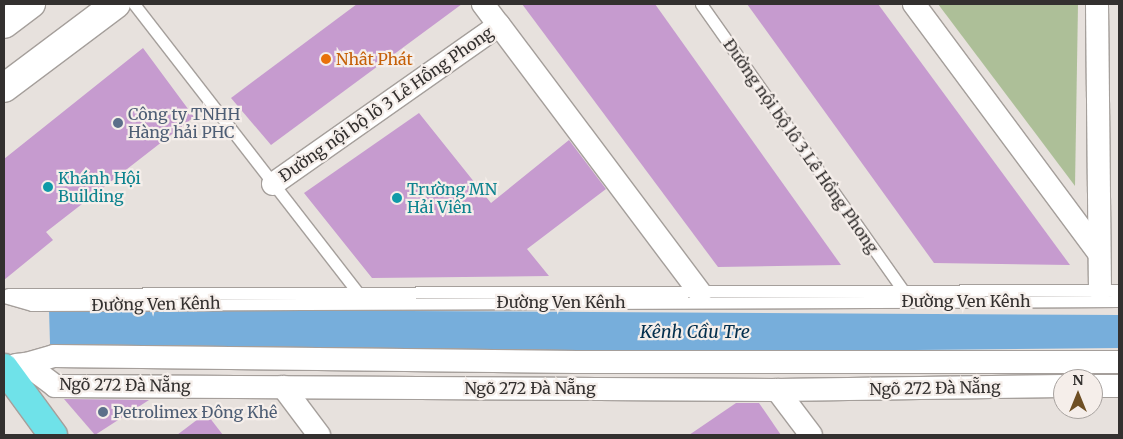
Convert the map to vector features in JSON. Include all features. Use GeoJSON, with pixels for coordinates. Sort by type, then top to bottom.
{"type":"FeatureCollection","features":[{"type":"Feature","properties":{"kind":"main road"},"geometry":{"type":"LineString","coordinates":[[11,366],[53,435]]}},
{"type":"Feature","properties":{"kind":"street"},"geometry":{"type":"LineString","coordinates":[[4,24],[31,4]]}},
{"type":"Feature","properties":{"kind":"street"},"geometry":{"type":"LineString","coordinates":[[4,88],[116,4]]}},
{"type":"Feature","properties":{"kind":"street","name":"Đường nội bộ lô 3 Lê Hồng Phong"},"geometry":{"type":"LineString","coordinates":[[483,4],[700,293]]}},
{"type":"Feature","properties":{"kind":"street"},"geometry":{"type":"LineString","coordinates":[[914,4],[1098,252]]}},
{"type":"Feature","properties":{"kind":"street"},"geometry":{"type":"LineString","coordinates":[[1097,4],[1098,252],[1110,290]]}},
{"type":"Feature","properties":{"kind":"street","name":"Đường nội bộ lô 3 Lê Hồng Phong"},"geometry":{"type":"LineString","coordinates":[[273,184],[499,25]]}},
{"type":"Feature","properties":{"kind":"street"},"geometry":{"type":"LineString","coordinates":[[11,366],[54,356],[577,362],[1119,362]]}},
{"type":"Feature","properties":{"kind":"street","name":"Ngõ 272 Đà Nẵng"},"geometry":{"type":"LineString","coordinates":[[11,366],[55,386],[776,390],[1053,386]]}},
{"type":"Feature","properties":{"kind":"street"},"geometry":{"type":"LineString","coordinates":[[1103,386],[1119,386]]}},
{"type":"Feature","properties":{"kind":"street"},"geometry":{"type":"LineString","coordinates":[[283,387],[319,435]]}},
{"type":"Feature","properties":{"kind":"street"},"geometry":{"type":"LineString","coordinates":[[776,390],[810,435]]}},
{"type":"Feature","properties":{"kind":"lane","name":"Đường nội bộ lô 3 Lê Hồng Phong"},"geometry":{"type":"LineString","coordinates":[[134,4],[358,293]]}},
{"type":"Feature","properties":{"kind":"lane","name":"Đường nội bộ lô 3 Lê Hồng Phong"},"geometry":{"type":"LineString","coordinates":[[701,4],[902,289]]}},
{"type":"Feature","properties":{"kind":"lane","name":"Đường Ven Kênh"},"geometry":{"type":"LineString","coordinates":[[4,296],[700,293],[902,289],[1110,290]]}},
{"type":"Feature","properties":{"kind":"lane","name":"Đường Ven Kênh"},"geometry":{"type":"LineString","coordinates":[[4,296],[32,305],[1119,301]]}},
{"type":"Feature","properties":{"kind":"green space"},"geometry":{"type":"Polygon","coordinates":[[[938,4],[1078,4],[1075,186],[938,4]]]}},
{"type":"Feature","properties":{"kind":"water","name":"Kênh Cầu Tre"},"geometry":{"type":"Polygon","coordinates":[[[49,309],[1119,315],[1119,348],[711,352],[50,344],[49,309]]]}},
{"type":"Feature","properties":{"kind":"building"},"geometry":{"type":"Polygon","coordinates":[[[357,4],[462,4],[271,145],[231,98],[357,4]]]}},
{"type":"Feature","properties":{"kind":"building"},"geometry":{"type":"Polygon","coordinates":[[[522,4],[655,4],[841,265],[718,267],[522,4]]]}},
{"type":"Feature","properties":{"kind":"building"},"geometry":{"type":"Polygon","coordinates":[[[747,4],[878,4],[1070,265],[934,263],[747,4]]]}},
{"type":"Feature","properties":{"kind":"building"},"geometry":{"type":"Polygon","coordinates":[[[143,48],[194,117],[46,232],[53,240],[4,280],[4,159],[143,48]]]}},
{"type":"Feature","properties":{"kind":"building","name":"Trường MN Hải Viên"},"geometry":{"type":"Polygon","coordinates":[[[419,113],[491,203],[569,140],[606,189],[527,249],[549,276],[372,278],[304,193],[419,113]]]}},
{"type":"Feature","properties":{"kind":"building"},"geometry":{"type":"Polygon","coordinates":[[[64,399],[149,400],[95,435],[64,399]]]}},
{"type":"Feature","properties":{"kind":"building"},"geometry":{"type":"Polygon","coordinates":[[[736,403],[759,403],[781,435],[689,435],[736,403]]]}},
{"type":"Feature","properties":{"kind":"building"},"geometry":{"type":"Polygon","coordinates":[[[206,413],[223,435],[177,435],[206,413]]]}},
{"type":"Feature","properties":{"kind":"place","name":"Nhât Phát"},"geometry":{"type":"Point","coordinates":[326,59]}},
{"type":"Feature","properties":{"kind":"place","name":"Công ty TNHH Hàng hải PHC"},"geometry":{"type":"Point","coordinates":[118,123]}},
{"type":"Feature","properties":{"kind":"place","name":"Khánh Hội Building"},"geometry":{"type":"Point","coordinates":[48,187]}},
{"type":"Feature","properties":{"kind":"place","name":"Trường MN Hải Viên"},"geometry":{"type":"Point","coordinates":[397,198]}},
{"type":"Feature","properties":{"kind":"place","name":"Petrolimex Đông Khê"},"geometry":{"type":"Point","coordinates":[103,412]}}]}
